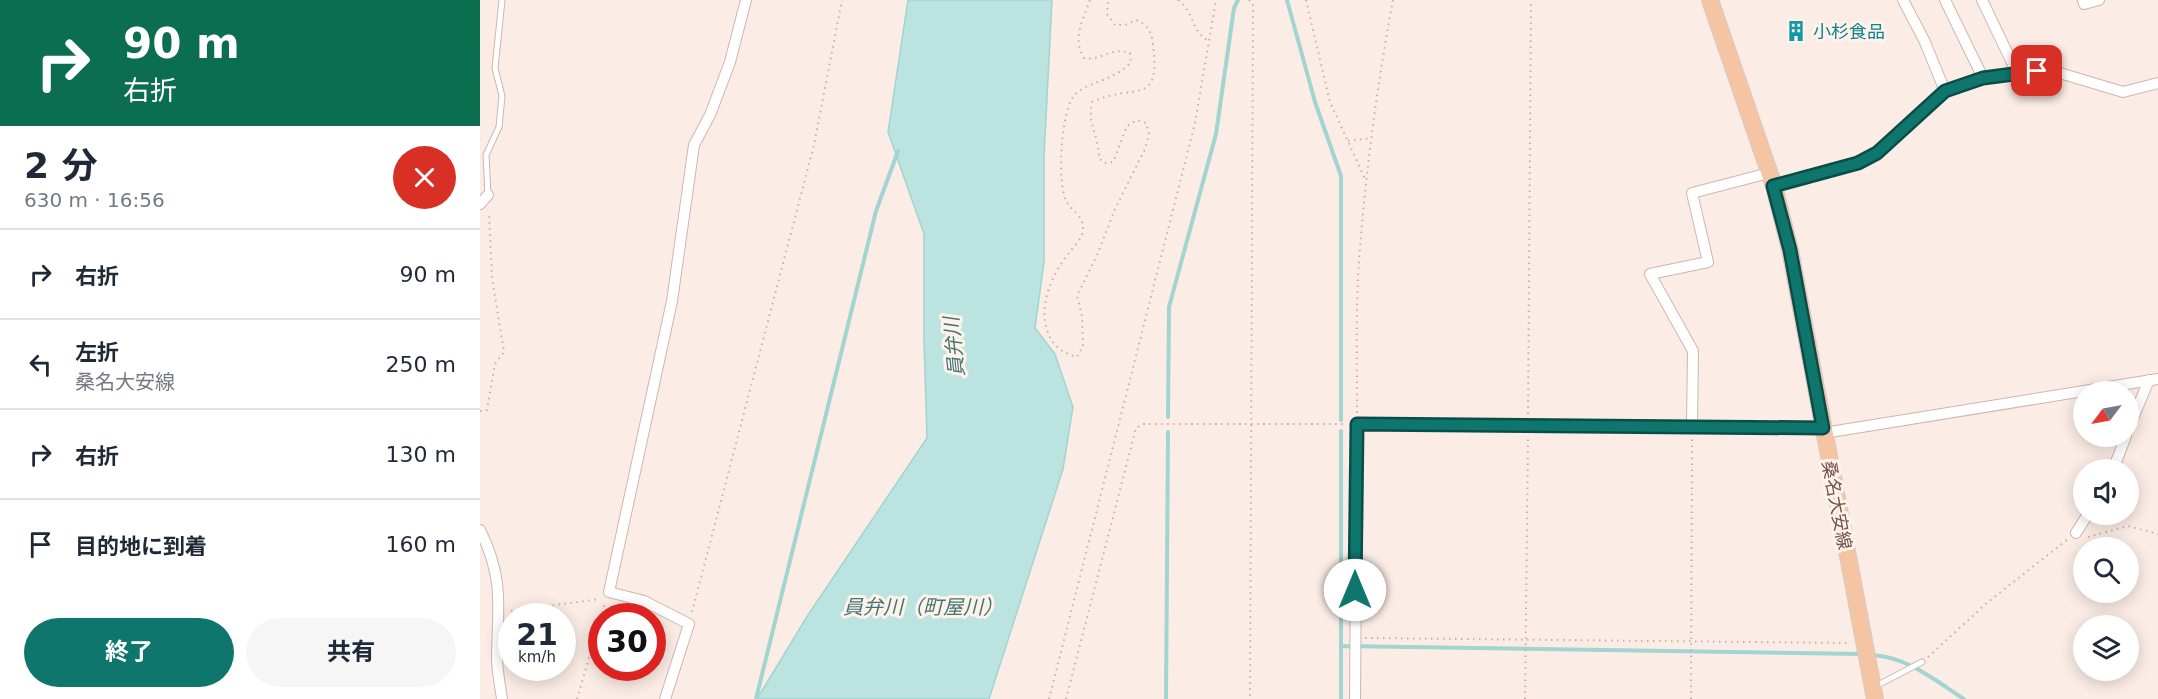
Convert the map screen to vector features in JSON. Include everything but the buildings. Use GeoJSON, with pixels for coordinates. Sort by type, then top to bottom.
{"type":"FeatureCollection","features":[{"type":"Feature","properties":{"kind":"main road","name":"桑名大安線"},"geometry":{"type":"LineString","coordinates":[[1710,0],[1771,179],[1790,250],[1875,696]]}},
{"type":"Feature","properties":{"kind":"street"},"geometry":{"type":"LineString","coordinates":[[665,699],[689,624],[644,601],[609,592],[672,301],[694,145],[710,115],[730,62],[746,0]]}},
{"type":"Feature","properties":{"kind":"street"},"geometry":{"type":"LineString","coordinates":[[1903,0],[1924,40],[1945,91]]}},
{"type":"Feature","properties":{"kind":"street"},"geometry":{"type":"LineString","coordinates":[[1945,0],[1983,78]]}},
{"type":"Feature","properties":{"kind":"street"},"geometry":{"type":"LineString","coordinates":[[1982,0],[2017,73]]}},
{"type":"Feature","properties":{"kind":"street"},"geometry":{"type":"LineString","coordinates":[[2083,0],[2084,4],[2099,0]]}},
{"type":"Feature","properties":{"kind":"street"},"geometry":{"type":"LineString","coordinates":[[1692,425],[1693,351],[1650,274],[1708,262],[1692,193],[1858,163],[1877,153],[1945,91],[1983,78],[2017,73],[2061,72],[2123,92],[2158,83]]}},
{"type":"Feature","properties":{"kind":"street"},"geometry":{"type":"LineString","coordinates":[[480,204],[488,195]]}},
{"type":"Feature","properties":{"kind":"street"},"geometry":{"type":"LineString","coordinates":[[1355,699],[1357,424],[1692,425],[1823,430],[2154,379]]}},
{"type":"Feature","properties":{"kind":"street"},"geometry":{"type":"LineString","coordinates":[[2139,408],[2154,379]]}},
{"type":"Feature","properties":{"kind":"street"},"geometry":{"type":"LineString","coordinates":[[2076,533],[2081,525]]}},
{"type":"Feature","properties":{"kind":"street"},"geometry":{"type":"LineString","coordinates":[[480,530],[493,555],[497,571],[499,603]]}},
{"type":"Feature","properties":{"kind":"street"},"geometry":{"type":"LineString","coordinates":[[498,643],[498,667]]}},
{"type":"Feature","properties":{"kind":"street"},"geometry":{"type":"LineString","coordinates":[[500,681],[502,699]]}},
{"type":"Feature","properties":{"kind":"lane"},"geometry":{"type":"LineString","coordinates":[[488,195],[486,155],[499,127],[502,96],[495,68],[502,0]]}},
{"type":"Feature","properties":{"kind":"lane"},"geometry":{"type":"LineString","coordinates":[[1875,696],[1922,662]]}},
{"type":"Feature","properties":{"kind":"path"},"geometry":{"type":"LineString","coordinates":[[689,624],[814,145],[842,0]]}},
{"type":"Feature","properties":{"kind":"path"},"geometry":{"type":"LineString","coordinates":[[1090,0],[1077,38],[1078,48],[1084,58],[1090,60],[1111,51],[1122,50],[1130,53],[1131,62],[1124,71],[1112,78],[1084,87],[1073,96],[1069,107],[1063,142],[1061,178],[1065,199],[1072,210],[1080,216],[1083,226],[1081,239],[1066,257],[1051,286],[1044,306],[1044,323],[1051,340],[1066,354],[1077,357],[1083,346],[1082,316],[1077,296],[1084,277],[1098,253],[1114,209],[1145,149],[1149,134],[1146,123],[1137,120],[1127,126],[1118,154],[1113,162],[1104,163],[1099,158],[1099,145],[1089,116],[1092,102],[1106,95],[1148,87],[1155,80],[1152,35],[1146,24],[1136,20],[1125,25],[1115,25],[1107,14],[1108,0]]}},
{"type":"Feature","properties":{"kind":"path"},"geometry":{"type":"LineString","coordinates":[[1178,0],[1190,10],[1200,36],[1209,41]]}},
{"type":"Feature","properties":{"kind":"path"},"geometry":{"type":"LineString","coordinates":[[1049,699],[1195,123],[1216,0]]}},
{"type":"Feature","properties":{"kind":"path"},"geometry":{"type":"LineString","coordinates":[[1249,0],[1253,4],[1250,699]]}},
{"type":"Feature","properties":{"kind":"path"},"geometry":{"type":"LineString","coordinates":[[1306,0],[1330,102],[1366,182]]}},
{"type":"Feature","properties":{"kind":"path"},"geometry":{"type":"LineString","coordinates":[[1066,699],[1136,428],[1144,424],[1357,424],[1358,278],[1366,182],[1393,0]]}},
{"type":"Feature","properties":{"kind":"path"},"geometry":{"type":"LineString","coordinates":[[1525,699],[1531,0]]}},
{"type":"Feature","properties":{"kind":"path"},"geometry":{"type":"LineString","coordinates":[[1348,141],[1372,138]]}},
{"type":"Feature","properties":{"kind":"path"},"geometry":{"type":"LineString","coordinates":[[480,411],[487,410],[495,364],[504,352],[492,278],[488,195]]}},
{"type":"Feature","properties":{"kind":"path"},"geometry":{"type":"LineString","coordinates":[[1691,699],[1692,425]]}},
{"type":"Feature","properties":{"kind":"path"},"geometry":{"type":"LineString","coordinates":[[1922,662],[1988,602],[2076,533],[2084,538],[2128,526],[2158,534]]}},
{"type":"Feature","properties":{"kind":"path"},"geometry":{"type":"LineString","coordinates":[[568,603],[606,598],[577,699]]}},
{"type":"Feature","properties":{"kind":"path"},"geometry":{"type":"LineString","coordinates":[[1355,639],[1864,645]]}},
{"type":"Feature","properties":{"kind":"water","name":"員弁川（町屋川）"},"geometry":{"type":"Polygon","coordinates":[[[908,0],[1052,0],[1044,157],[1044,262],[1035,328],[1055,354],[1073,407],[1063,469],[989,699],[757,699],[808,615],[927,438],[924,234],[888,132],[908,0]]]}},
{"type":"Feature","properties":{"kind":"waterway"},"geometry":{"type":"LineString","coordinates":[[1168,417],[1169,307],[1216,134],[1234,8],[1238,0]]}},
{"type":"Feature","properties":{"kind":"waterway"},"geometry":{"type":"LineString","coordinates":[[1287,0],[1315,102],[1341,176],[1341,420]]}},
{"type":"Feature","properties":{"kind":"waterway"},"geometry":{"type":"LineString","coordinates":[[756,699],[876,211],[898,151]]}},
{"type":"Feature","properties":{"kind":"waterway"},"geometry":{"type":"LineString","coordinates":[[1341,431],[1341,699]]}},
{"type":"Feature","properties":{"kind":"waterway"},"geometry":{"type":"LineString","coordinates":[[1166,699],[1168,432]]}},
{"type":"Feature","properties":{"kind":"waterway"},"geometry":{"type":"LineString","coordinates":[[1341,646],[1861,654]]}},
{"type":"Feature","properties":{"kind":"waterway"},"geometry":{"type":"LineString","coordinates":[[1871,655],[1884,656],[1908,665],[1964,699]]}},
{"type":"Feature","properties":{"kind":"place","name":"小杉食品"},"geometry":{"type":"Point","coordinates":[1796,31]}},
{"type":"Feature","properties":{"kind":"route"},"geometry":{"type":"LineString","coordinates":[[1355,590],[1357,424],[1692,425],[1823,428],[1790,250],[1773,186],[1858,163],[1877,153],[1945,91],[1983,78],[2037,71]]}},
{"type":"Feature","properties":{"kind":"water label","name":"員弁川"},"geometry":{"type":"Point","coordinates":[954,347]}}]}
